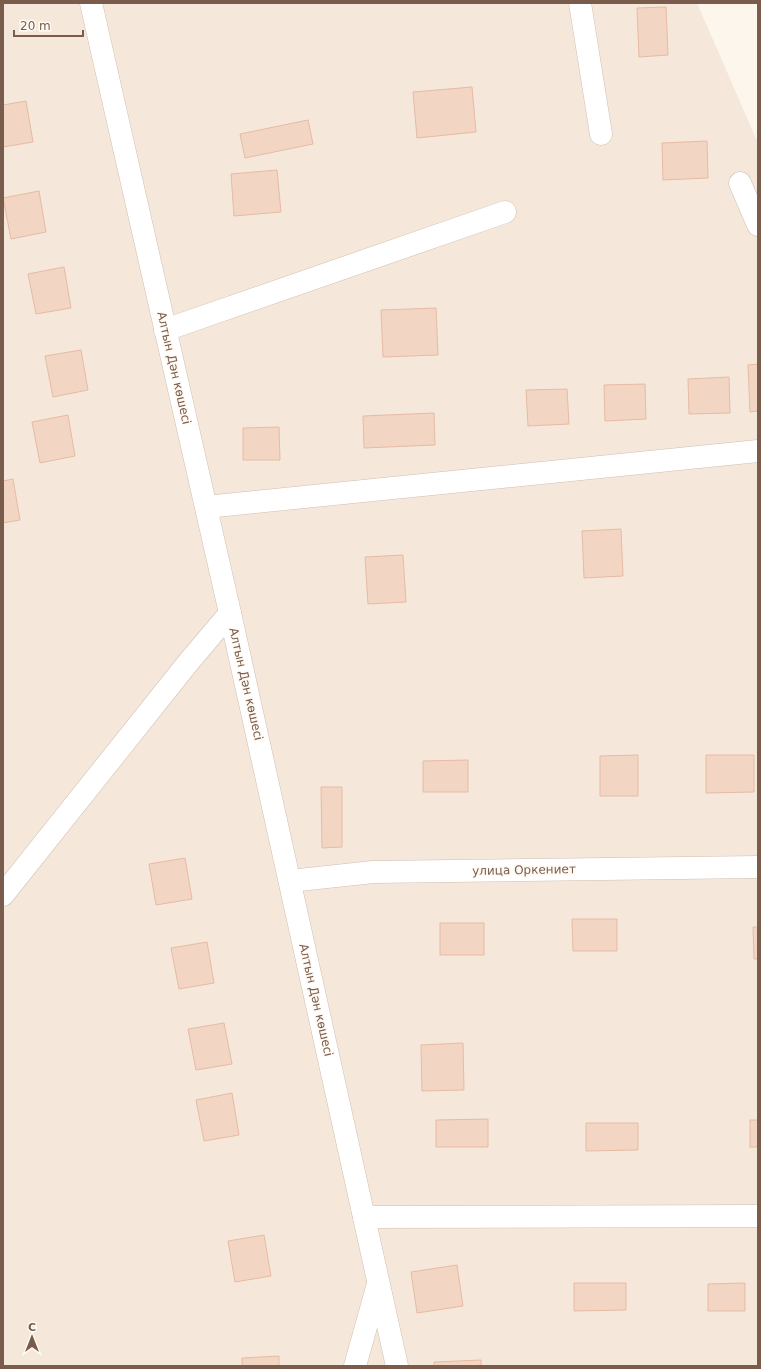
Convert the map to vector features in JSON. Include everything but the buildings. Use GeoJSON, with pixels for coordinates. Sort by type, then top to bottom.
{"type":"FeatureCollection","features":[{"type":"Feature","properties":{"kind":"street","name":"Алтын Дән көшесі"},"geometry":{"type":"LineString","coordinates":[[91,3],[290,880],[379,1281],[396,1366]]}},
{"type":"Feature","properties":{"kind":"street"},"geometry":{"type":"LineString","coordinates":[[580,3],[601,134]]}},
{"type":"Feature","properties":{"kind":"street"},"geometry":{"type":"LineString","coordinates":[[740,183],[758,225]]}},
{"type":"Feature","properties":{"kind":"street"},"geometry":{"type":"LineString","coordinates":[[166,330],[505,212]]}},
{"type":"Feature","properties":{"kind":"street"},"geometry":{"type":"LineString","coordinates":[[206,507],[758,450]]}},
{"type":"Feature","properties":{"kind":"street"},"geometry":{"type":"LineString","coordinates":[[3,895],[187,664],[230,613]]}},
{"type":"Feature","properties":{"kind":"street","name":"улица Оркениет"},"geometry":{"type":"LineString","coordinates":[[290,880],[373,872],[758,867]]}},
{"type":"Feature","properties":{"kind":"street"},"geometry":{"type":"LineString","coordinates":[[364,1217],[758,1216]]}},
{"type":"Feature","properties":{"kind":"street"},"geometry":{"type":"LineString","coordinates":[[355,1366],[379,1281]]}},
{"type":"Feature","properties":{"kind":"shaded area"},"geometry":{"type":"Polygon","coordinates":[[[3,3],[697,3],[758,143],[758,1366],[3,1366],[3,3]]]}}]}
